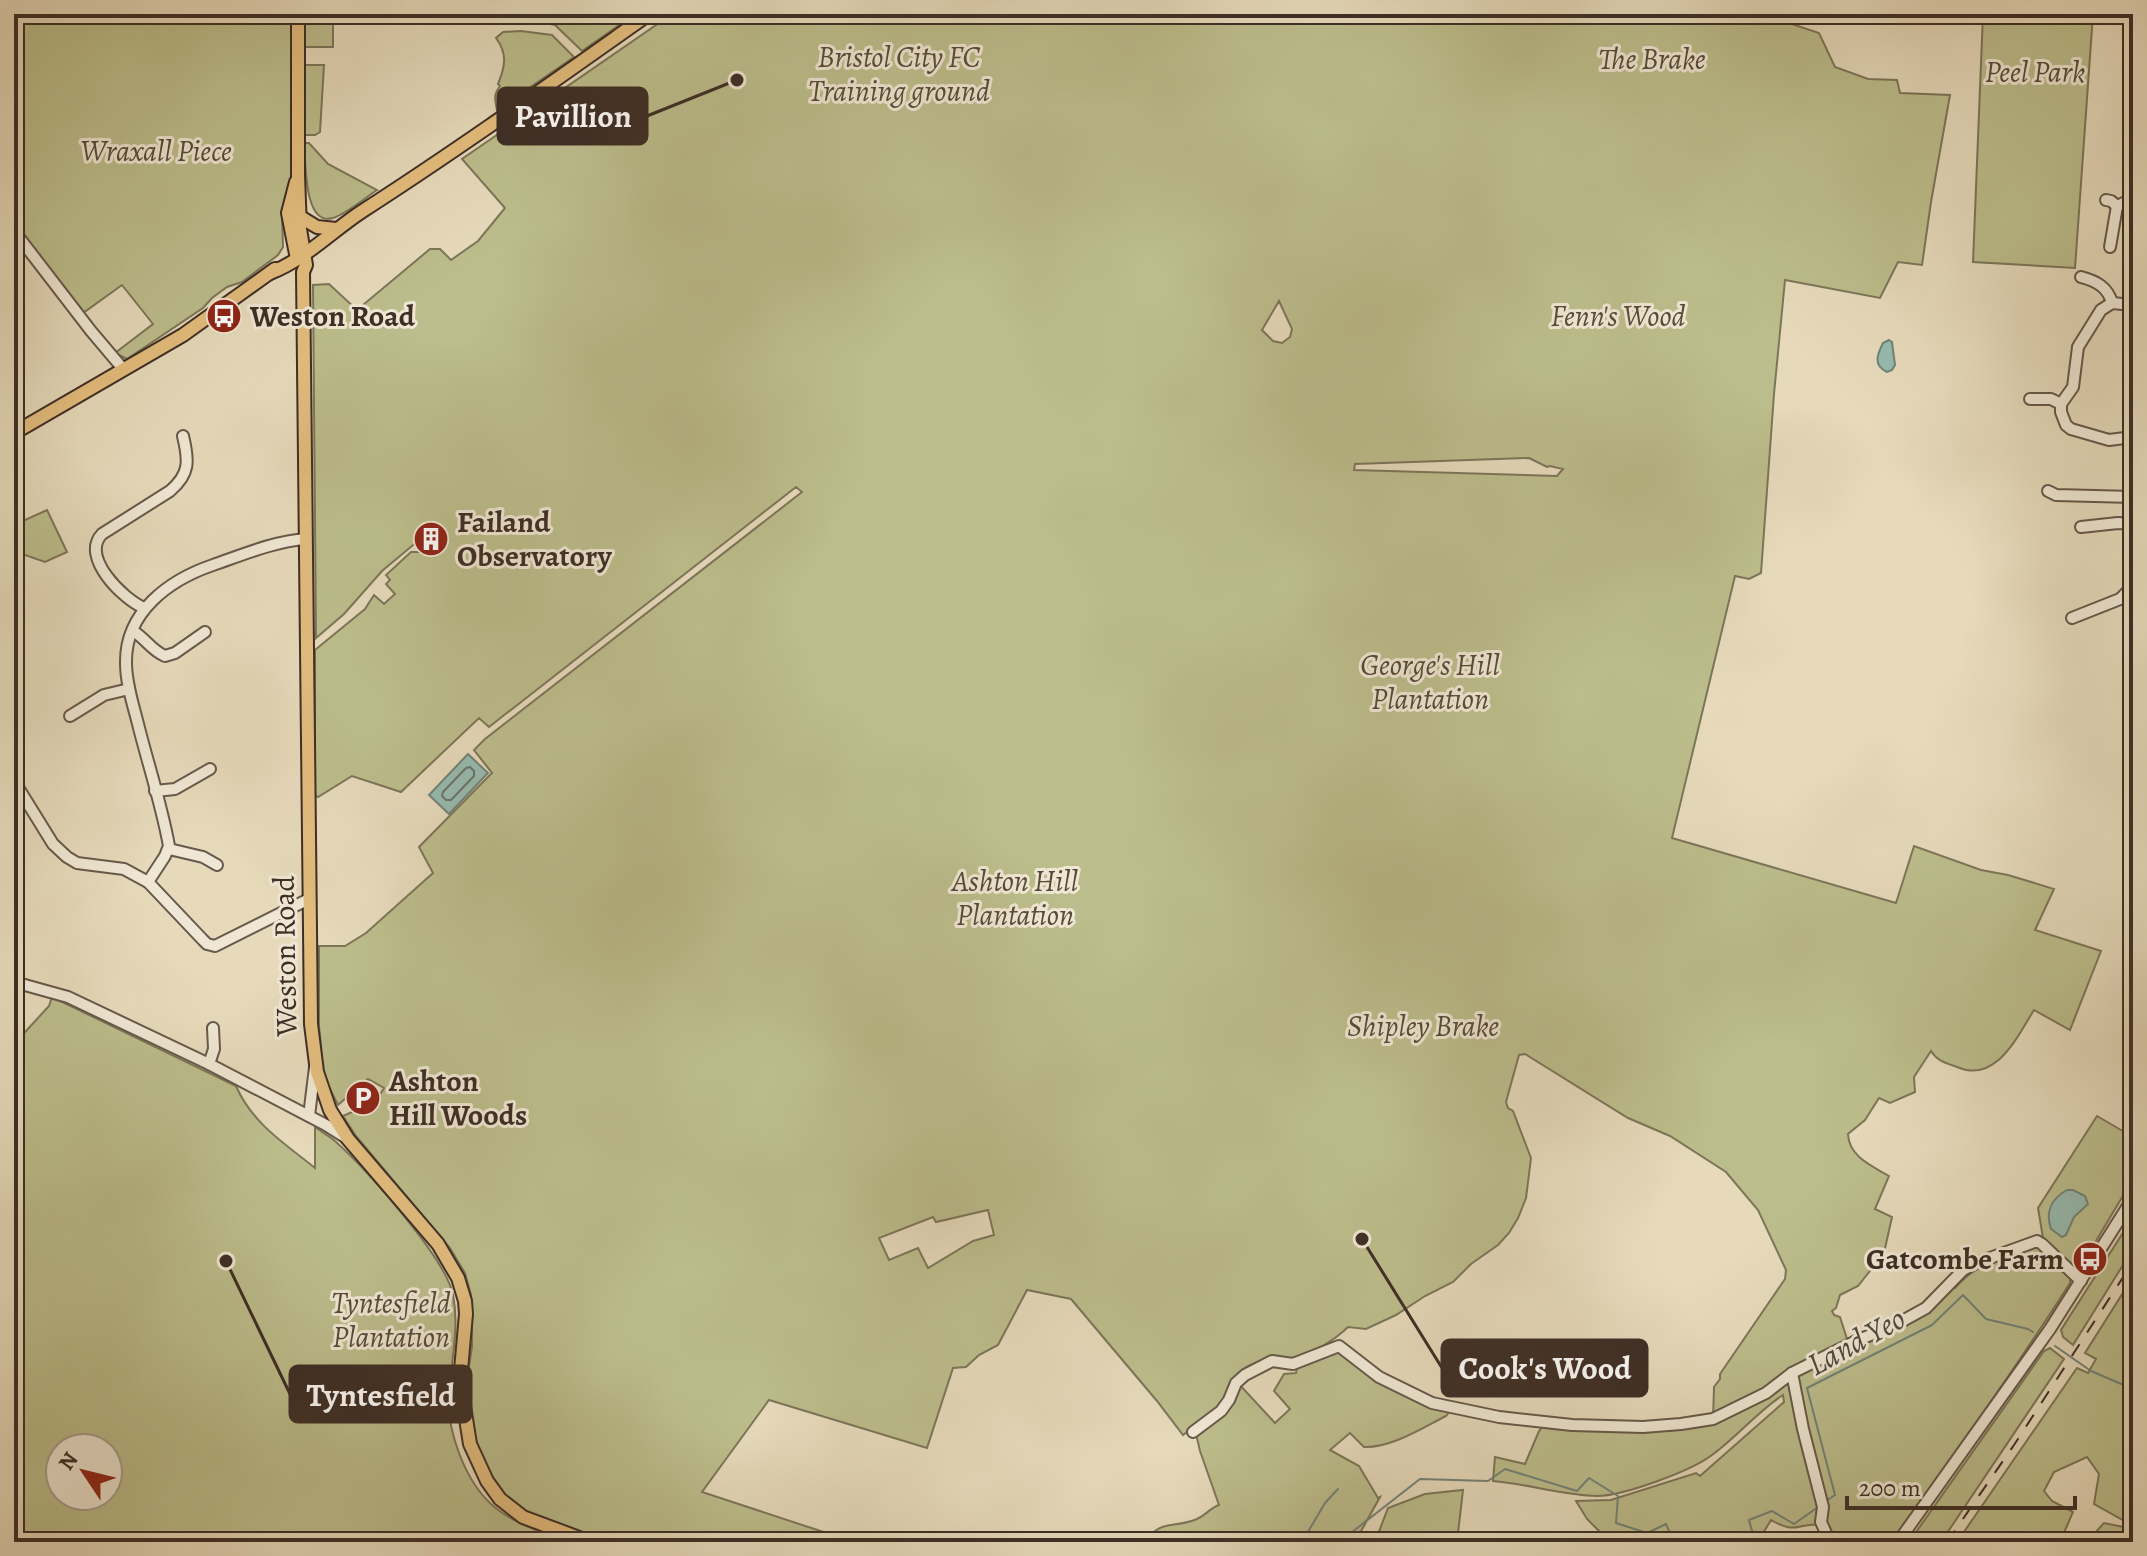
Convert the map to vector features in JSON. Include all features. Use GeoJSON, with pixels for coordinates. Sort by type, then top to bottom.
{"type":"FeatureCollection","features":[{"type":"Feature","properties":{"kind":"main road"},"geometry":{"type":"LineString","coordinates":[[298,14],[300,253]]}},
{"type":"Feature","properties":{"kind":"main road"},"geometry":{"type":"LineString","coordinates":[[14,433],[183,335],[270,273],[283,268],[320,235],[336,229],[460,147],[649,14]]}},
{"type":"Feature","properties":{"kind":"main road"},"geometry":{"type":"LineString","coordinates":[[298,175],[288,213],[300,253]]}},
{"type":"Feature","properties":{"kind":"main road"},"geometry":{"type":"LineString","coordinates":[[299,216],[317,227],[336,229]]}},
{"type":"Feature","properties":{"kind":"main road","name":"Weston Road"},"geometry":{"type":"LineString","coordinates":[[300,253],[303,272],[311,1024],[315,1063],[324,1096],[348,1139],[438,1244],[458,1278],[466,1314],[460,1381],[470,1444],[487,1481],[500,1499],[523,1517],[590,1542]]}},
{"type":"Feature","properties":{"kind":"street"},"geometry":{"type":"LineString","coordinates":[[2107,240],[2117,206],[2133,198]]}},
{"type":"Feature","properties":{"kind":"street"},"geometry":{"type":"LineString","coordinates":[[2106,200],[2117,206]]}},
{"type":"Feature","properties":{"kind":"street"},"geometry":{"type":"LineString","coordinates":[[14,231],[124,370]]}},
{"type":"Feature","properties":{"kind":"street"},"geometry":{"type":"LineString","coordinates":[[2081,277],[2095,280],[2101,285],[2110,294],[2112,303]]}},
{"type":"Feature","properties":{"kind":"street"},"geometry":{"type":"LineString","coordinates":[[2133,305],[2112,303],[2101,310],[2081,341],[2073,387],[2061,404],[2062,418],[2071,429],[2109,440],[2133,437]]}},
{"type":"Feature","properties":{"kind":"street"},"geometry":{"type":"LineString","coordinates":[[2133,382],[2130,393],[2133,400]]}},
{"type":"Feature","properties":{"kind":"street"},"geometry":{"type":"LineString","coordinates":[[2030,399],[2051,399],[2061,404]]}},
{"type":"Feature","properties":{"kind":"street"},"geometry":{"type":"LineString","coordinates":[[144,608],[128,599],[104,571],[95,544],[102,534],[180,483],[186,469],[187,443]]}},
{"type":"Feature","properties":{"kind":"street"},"geometry":{"type":"LineString","coordinates":[[2048,491],[2056,495],[2133,497]]}},
{"type":"Feature","properties":{"kind":"street"},"geometry":{"type":"LineString","coordinates":[[2081,527],[2133,524]]}},
{"type":"Feature","properties":{"kind":"street"},"geometry":{"type":"LineString","coordinates":[[148,882],[169,849],[129,689],[126,658],[133,631],[144,608],[170,586],[200,570],[288,541],[306,539]]}},
{"type":"Feature","properties":{"kind":"street"},"geometry":{"type":"LineString","coordinates":[[2072,618],[2120,599],[2133,586]]}},
{"type":"Feature","properties":{"kind":"street"},"geometry":{"type":"LineString","coordinates":[[133,631],[165,656],[192,646],[205,632]]}},
{"type":"Feature","properties":{"kind":"street"},"geometry":{"type":"LineString","coordinates":[[72,710],[104,695],[129,689]]}},
{"type":"Feature","properties":{"kind":"street"},"geometry":{"type":"LineString","coordinates":[[155,791],[175,789],[204,769]]}},
{"type":"Feature","properties":{"kind":"street"},"geometry":{"type":"LineString","coordinates":[[14,781],[53,844],[67,857],[77,863],[124,869],[148,882],[203,940],[215,946],[309,899]]}},
{"type":"Feature","properties":{"kind":"street"},"geometry":{"type":"LineString","coordinates":[[169,849],[197,855],[217,865]]}},
{"type":"Feature","properties":{"kind":"street"},"geometry":{"type":"LineString","coordinates":[[14,982],[68,997],[209,1064],[348,1139]]}},
{"type":"Feature","properties":{"kind":"street"},"geometry":{"type":"LineString","coordinates":[[209,1064],[217,1035]]}},
{"type":"Feature","properties":{"kind":"street","name":"Weston Road"},"geometry":{"type":"LineString","coordinates":[[309,1116],[315,1063]]}},
{"type":"Feature","properties":{"kind":"street"},"geometry":{"type":"LineString","coordinates":[[1898,1542],[2050,1329],[2133,1198]]}},
{"type":"Feature","properties":{"kind":"street"},"geometry":{"type":"LineString","coordinates":[[1193,1432],[1221,1411],[1236,1383],[1245,1375],[1272,1361],[1293,1364],[1339,1346],[1379,1377],[1432,1403],[1499,1417],[1572,1425],[1643,1427],[1713,1419],[1766,1393],[1792,1373],[1926,1308],[1963,1270],[2032,1242],[2042,1244],[2081,1281]]}},
{"type":"Feature","properties":{"kind":"street"},"geometry":{"type":"LineString","coordinates":[[1792,1373],[1823,1504],[1821,1522],[1830,1542]]}},
{"type":"Feature","properties":{"kind":"green space","name":"Wraxall Piece"},"geometry":{"type":"Polygon","coordinates":[[[14,14],[291,14],[292,176],[282,211],[283,247],[278,255],[242,282],[227,287],[203,308],[127,359],[115,353],[153,324],[122,285],[83,313],[14,223],[14,14]]]}},
{"type":"Feature","properties":{"kind":"green space"},"geometry":{"type":"Polygon","coordinates":[[[305,14],[333,14],[333,47],[305,47],[305,14]]]}},
{"type":"Feature","properties":{"kind":"green space"},"geometry":{"type":"Polygon","coordinates":[[[508,14],[635,14],[582,51],[555,25],[508,14]]]}},
{"type":"Feature","properties":{"kind":"green space"},"geometry":{"type":"Polygon","coordinates":[[[672,14],[1769,14],[1819,33],[1835,67],[1868,79],[1897,80],[1900,93],[1950,95],[1922,265],[1898,262],[1880,298],[1785,280],[1761,573],[1749,579],[1735,576],[1672,838],[1896,903],[1914,846],[1981,870],[2054,889],[2035,930],[2101,951],[2070,1030],[2034,1010],[2004,1055],[1994,1064],[1971,1071],[1946,1063],[1931,1051],[1914,1077],[1915,1092],[1890,1103],[1879,1098],[1865,1120],[1848,1134],[1857,1155],[1889,1176],[1875,1209],[1892,1217],[1884,1253],[1858,1286],[1840,1295],[1832,1311],[1840,1317],[1848,1342],[1911,1314],[1950,1287],[1955,1288],[1981,1266],[2031,1246],[2043,1249],[2070,1278],[2070,1283],[2027,1349],[1892,1542],[1834,1542],[1818,1525],[1791,1528],[1771,1520],[1762,1535],[1773,1542],[1610,1542],[1587,1519],[1576,1501],[1611,1500],[1696,1473],[1700,1476],[1784,1402],[1783,1395],[1712,1455],[1689,1468],[1639,1487],[1597,1496],[1493,1481],[1495,1457],[1525,1464],[1544,1425],[1670,1431],[1713,1420],[1714,1387],[1720,1374],[1785,1279],[1786,1270],[1758,1210],[1726,1172],[1670,1136],[1628,1118],[1525,1054],[1519,1055],[1506,1102],[1513,1111],[1531,1158],[1526,1198],[1509,1233],[1453,1282],[1396,1315],[1366,1329],[1348,1327],[1323,1346],[1302,1356],[1258,1362],[1246,1367],[1217,1408],[1183,1435],[1071,1299],[1027,1290],[998,1345],[979,1355],[966,1367],[953,1368],[927,1448],[769,1400],[702,1492],[854,1542],[606,1542],[527,1512],[501,1494],[475,1449],[466,1386],[472,1347],[472,1318],[471,1295],[465,1273],[450,1248],[356,1136],[343,1116],[375,1102],[384,1088],[368,1079],[338,1105],[324,1077],[319,1026],[319,946],[345,946],[366,933],[433,873],[419,847],[492,773],[474,750],[485,739],[802,492],[796,487],[489,727],[479,718],[401,792],[352,776],[318,797],[315,795],[315,650],[365,609],[374,595],[384,604],[395,594],[386,584],[390,580],[386,575],[411,552],[424,552],[437,540],[433,531],[425,535],[382,571],[344,614],[316,638],[313,285],[329,284],[357,310],[430,249],[440,249],[451,260],[478,241],[505,208],[462,159],[672,14]],[[1279,301],[1262,330],[1273,341],[1282,343],[1290,337],[1292,329],[1279,301]],[[1529,458],[1355,464],[1354,470],[1557,476],[1563,469],[1547,467],[1529,458]],[[988,1210],[936,1222],[933,1217],[879,1238],[889,1260],[918,1248],[928,1268],[973,1241],[994,1235],[988,1210]]]}},
{"type":"Feature","properties":{"kind":"green space","name":"Peel Park"},"geometry":{"type":"Polygon","coordinates":[[[1983,14],[2093,14],[2075,268],[1973,262],[1983,14]]]}},
{"type":"Feature","properties":{"kind":"green space"},"geometry":{"type":"Polygon","coordinates":[[[503,32],[552,35],[574,57],[497,110],[495,95],[500,86],[504,61],[496,38],[503,32]]]}},
{"type":"Feature","properties":{"kind":"green space"},"geometry":{"type":"Polygon","coordinates":[[[305,65],[324,65],[320,132],[315,135],[305,135],[305,65]]]}},
{"type":"Feature","properties":{"kind":"green space"},"geometry":{"type":"Polygon","coordinates":[[[304,143],[309,143],[328,164],[377,190],[338,216],[323,218],[311,203],[304,143]]]}},
{"type":"Feature","properties":{"kind":"green space"},"geometry":{"type":"Polygon","coordinates":[[[47,510],[67,552],[45,562],[22,554],[14,536],[14,525],[47,510]]]}},
{"type":"Feature","properties":{"kind":"green space","name":"Tyntesfield Plantation"},"geometry":{"type":"Polygon","coordinates":[[[52,997],[236,1086],[260,1122],[315,1168],[315,1127],[335,1141],[403,1214],[447,1279],[455,1308],[449,1412],[451,1426],[459,1453],[477,1489],[488,1502],[514,1520],[567,1542],[14,1542],[14,1044],[49,1006],[52,997]]]}},
{"type":"Feature","properties":{"kind":"green space"},"geometry":{"type":"Polygon","coordinates":[[[2097,1116],[2133,1137],[2133,1179],[2078,1268],[2071,1266],[2043,1238],[2038,1208],[2097,1116]]]}},
{"type":"Feature","properties":{"kind":"green space"},"geometry":{"type":"Polygon","coordinates":[[[2133,1217],[2133,1249],[2073,1345],[2063,1337],[2061,1330],[2133,1217]]]}},
{"type":"Feature","properties":{"kind":"green space"},"geometry":{"type":"Polygon","coordinates":[[[2133,1277],[2133,1542],[2094,1542],[2093,1535],[2104,1523],[2129,1528],[2126,1522],[2094,1504],[2099,1474],[2087,1457],[2054,1472],[2044,1491],[2052,1501],[2073,1512],[2060,1542],[1957,1542],[2077,1368],[2088,1373],[2096,1359],[2085,1353],[2133,1277]]]}},
{"type":"Feature","properties":{"kind":"green space"},"geometry":{"type":"Polygon","coordinates":[[[2050,1348],[2064,1359],[1941,1542],[1909,1542],[2044,1351],[2050,1348]]]}},
{"type":"Feature","properties":{"kind":"green space"},"geometry":{"type":"Polygon","coordinates":[[[1339,1349],[1404,1394],[1450,1411],[1446,1416],[1395,1441],[1364,1447],[1350,1433],[1330,1450],[1359,1466],[1380,1497],[1355,1542],[1144,1542],[1163,1527],[1197,1519],[1219,1505],[1196,1434],[1238,1383],[1275,1423],[1290,1409],[1274,1391],[1284,1374],[1296,1373],[1297,1368],[1339,1349]]]}},
{"type":"Feature","properties":{"kind":"green space"},"geometry":{"type":"Polygon","coordinates":[[[1463,1490],[1457,1542],[1375,1542],[1388,1508],[1425,1494],[1463,1490]]]}},
{"type":"Feature","properties":{"kind":"water"},"geometry":{"type":"Polygon","coordinates":[[[1892,342],[1895,365],[1887,372],[1878,359],[1883,343],[1892,342]]]}},
{"type":"Feature","properties":{"kind":"water"},"geometry":{"type":"Polygon","coordinates":[[[468,754],[488,773],[449,814],[429,795],[468,754]]]}},
{"type":"Feature","properties":{"kind":"water"},"geometry":{"type":"Polygon","coordinates":[[[2067,1190],[2085,1196],[2088,1204],[2074,1217],[2066,1235],[2062,1237],[2051,1229],[2049,1211],[2057,1197],[2067,1190]]]}},
{"type":"Feature","properties":{"kind":"waterway","name":"Land Yeo"},"geometry":{"type":"LineString","coordinates":[[1826,1501],[1835,1495],[1807,1388],[1932,1325],[1963,1295],[1986,1319],[2033,1332]]}},
{"type":"Feature","properties":{"kind":"waterway","name":"Land Yeo"},"geometry":{"type":"LineString","coordinates":[[2055,1346],[2091,1371],[2133,1389]]}},
{"type":"Feature","properties":{"kind":"waterway","name":"Land Yeo"},"geometry":{"type":"LineString","coordinates":[[1345,1542],[1347,1536],[1420,1479],[1488,1481],[1505,1469],[1577,1491],[1589,1478],[1618,1496],[1616,1523],[1647,1533],[1666,1524],[1674,1542]]}},
{"type":"Feature","properties":{"kind":"waterway"},"geometry":{"type":"LineString","coordinates":[[1302,1542],[1325,1503],[1338,1489]]}},
{"type":"Feature","properties":{"kind":"waterway","name":"Land Yeo"},"geometry":{"type":"LineString","coordinates":[[1755,1542],[1749,1520],[1772,1511],[1794,1524],[1818,1507]]}},
{"type":"Feature","properties":{"kind":"railway"},"geometry":{"type":"LineString","coordinates":[[1947,1542],[2133,1262]]}},
{"type":"Feature","properties":{"kind":"place","name":"Pavillion"},"geometry":{"type":"Point","coordinates":[737,80]}},
{"type":"Feature","properties":{"kind":"place","name":"Weston Road"},"geometry":{"type":"Point","coordinates":[224,316]}},
{"type":"Feature","properties":{"kind":"place","name":"Failand Observatory"},"geometry":{"type":"Point","coordinates":[431,539]}},
{"type":"Feature","properties":{"kind":"place","name":"Ashton Hill Woods"},"geometry":{"type":"Point","coordinates":[363,1098]}},
{"type":"Feature","properties":{"kind":"place","name":"Cook's Wood"},"geometry":{"type":"Point","coordinates":[1362,1239]}},
{"type":"Feature","properties":{"kind":"place","name":"Gatcombe Farm"},"geometry":{"type":"Point","coordinates":[2090,1259]}},
{"type":"Feature","properties":{"kind":"place","name":"Tyntesfield"},"geometry":{"type":"Point","coordinates":[226,1261]}},
{"type":"Feature","properties":{"kind":"park label","name":"The Brake"},"geometry":{"type":"Point","coordinates":[1652,59]}},
{"type":"Feature","properties":{"kind":"park label","name":"Bristol City FC Training ground"},"geometry":{"type":"Point","coordinates":[899,74]}},
{"type":"Feature","properties":{"kind":"park label","name":"Fenn's Wood"},"geometry":{"type":"Point","coordinates":[1618,316]}},
{"type":"Feature","properties":{"kind":"park label","name":"George's Hill Plantation"},"geometry":{"type":"Point","coordinates":[1430,682]}},
{"type":"Feature","properties":{"kind":"park label","name":"Ashton Hill Plantation"},"geometry":{"type":"Point","coordinates":[1015,898]}},
{"type":"Feature","properties":{"kind":"park label","name":"Shipley Brake"},"geometry":{"type":"Point","coordinates":[1423,1026]}}]}
